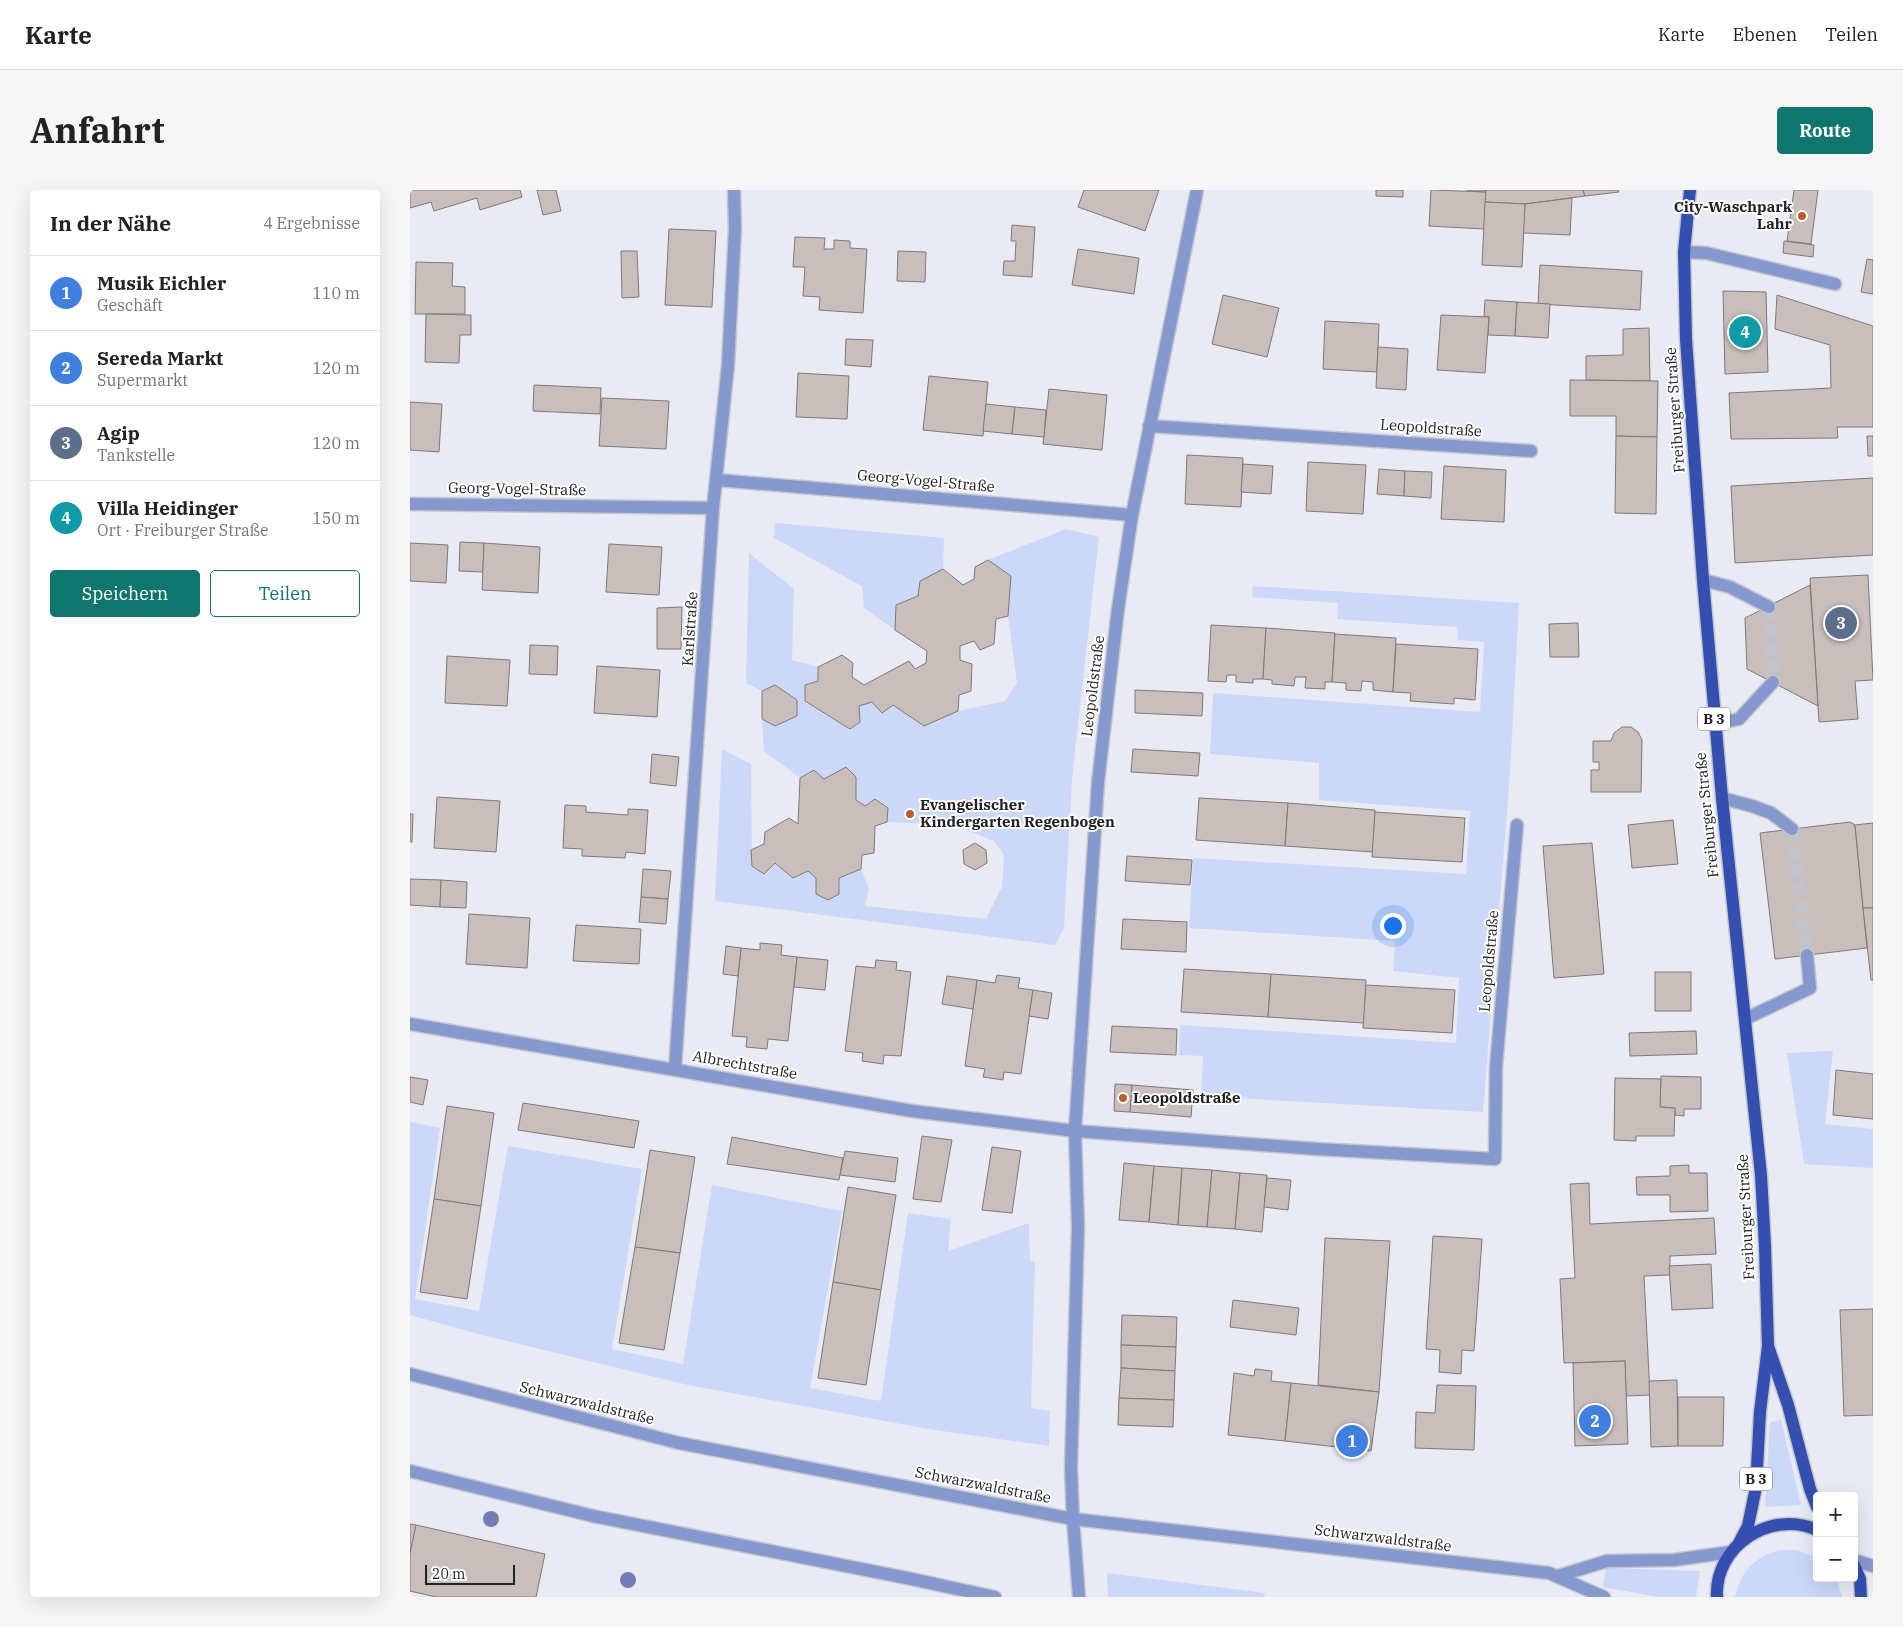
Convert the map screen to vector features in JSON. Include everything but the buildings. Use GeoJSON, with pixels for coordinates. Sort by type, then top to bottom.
{"type":"FeatureCollection","features":[{"type":"Feature","properties":{"kind":"main road","name":"Freiburger Straße"},"geometry":{"type":"LineString","coordinates":[[1690,190],[1684,252],[1686,339],[1714,724],[1761,1175],[1768,1346],[1760,1412],[1756,1487],[1748,1526],[1721,1570],[1716,1590],[1717,1597]]}},
{"type":"Feature","properties":{"kind":"main road","name":"Freiburger Straße"},"geometry":{"type":"LineString","coordinates":[[1768,1346],[1788,1405],[1813,1496]]}},
{"type":"Feature","properties":{"kind":"main road"},"geometry":{"type":"LineString","coordinates":[[1735,1547],[1755,1532],[1772,1525],[1791,1524],[1813,1528]]}},
{"type":"Feature","properties":{"kind":"main road"},"geometry":{"type":"LineString","coordinates":[[1858,1574],[1861,1597]]}},
{"type":"Feature","properties":{"kind":"street","name":"Karlstraße"},"geometry":{"type":"LineString","coordinates":[[675,1069],[714,508],[728,365],[735,229],[734,190]]}},
{"type":"Feature","properties":{"kind":"street","name":"Leopoldstraße"},"geometry":{"type":"LineString","coordinates":[[1079,1597],[1071,1468],[1078,1227],[1075,1131],[1098,782],[1118,609],[1132,515],[1197,190]]}},
{"type":"Feature","properties":{"kind":"street"},"geometry":{"type":"LineString","coordinates":[[1684,252],[1706,253],[1834,284]]}},
{"type":"Feature","properties":{"kind":"street","name":"Leopoldstraße"},"geometry":{"type":"LineString","coordinates":[[1149,426],[1531,451]]}},
{"type":"Feature","properties":{"kind":"street","name":"Georg-Vogel-Straße"},"geometry":{"type":"LineString","coordinates":[[717,480],[1132,515]]}},
{"type":"Feature","properties":{"kind":"street","name":"Georg-Vogel-Straße"},"geometry":{"type":"LineString","coordinates":[[410,504],[714,508]]}},
{"type":"Feature","properties":{"kind":"street"},"geometry":{"type":"LineString","coordinates":[[1703,580],[1730,587],[1769,607]]}},
{"type":"Feature","properties":{"kind":"street"},"geometry":{"type":"LineString","coordinates":[[1714,724],[1739,719],[1772,682]]}},
{"type":"Feature","properties":{"kind":"street"},"geometry":{"type":"LineString","coordinates":[[1722,798],[1771,813],[1792,829]]}},
{"type":"Feature","properties":{"kind":"street","name":"Leopoldstraße"},"geometry":{"type":"LineString","coordinates":[[1075,1131],[1316,1149],[1494,1159],[1496,1067],[1517,825]]}},
{"type":"Feature","properties":{"kind":"street"},"geometry":{"type":"LineString","coordinates":[[1746,1020],[1810,988],[1807,955]]}},
{"type":"Feature","properties":{"kind":"street","name":"Albrechtstraße"},"geometry":{"type":"LineString","coordinates":[[410,1024],[912,1111],[1075,1131]]}},
{"type":"Feature","properties":{"kind":"street","name":"Schwarzwaldstraße"},"geometry":{"type":"LineString","coordinates":[[410,1374],[679,1443],[1073,1519],[1549,1573],[1604,1597]]}},
{"type":"Feature","properties":{"kind":"street"},"geometry":{"type":"LineString","coordinates":[[410,1471],[593,1516],[995,1597]]}},
{"type":"Feature","properties":{"kind":"street","name":"Schwarzwaldstraße"},"geometry":{"type":"LineString","coordinates":[[1558,1576],[1608,1561],[1674,1560],[1735,1547]]}},
{"type":"Feature","properties":{"kind":"street"},"geometry":{"type":"LineString","coordinates":[[1858,1561],[1873,1566]]}},
{"type":"Feature","properties":{"kind":"shaded area"},"geometry":{"type":"Polygon","coordinates":[[[775,523],[944,538],[943,569],[920,581],[918,596],[896,605],[895,630],[864,608],[862,586],[774,538],[775,523]]]}},
{"type":"Feature","properties":{"kind":"shaded area"},"geometry":{"type":"Polygon","coordinates":[[[1066,529],[1099,537],[1072,778],[1064,928],[1055,945],[715,901],[722,749],[751,764],[752,866],[764,874],[775,863],[793,878],[808,871],[816,878],[816,894],[828,900],[839,894],[839,878],[861,869],[869,888],[865,906],[986,919],[1002,887],[1004,855],[994,841],[954,825],[887,822],[888,807],[875,799],[865,806],[856,800],[856,777],[846,767],[824,779],[814,770],[800,778],[764,751],[762,719],[775,726],[797,716],[797,700],[775,685],[762,691],[746,683],[749,553],[794,589],[792,660],[818,667],[818,681],[805,685],[805,702],[850,729],[860,722],[859,706],[872,702],[882,713],[893,705],[924,726],[958,711],[1005,701],[1017,683],[1008,616],[1011,576],[988,560],[1066,529]]]}},
{"type":"Feature","properties":{"kind":"shaded area"},"geometry":{"type":"Polygon","coordinates":[[[1253,586],[1519,603],[1510,774],[1483,1112],[1201,1096],[1203,1056],[1179,1055],[1180,1025],[1456,1043],[1459,978],[1393,971],[1395,941],[1189,928],[1193,858],[1466,874],[1470,811],[1319,800],[1319,763],[1210,754],[1213,693],[1480,712],[1484,642],[1458,640],[1457,627],[1337,619],[1338,603],[1252,597],[1253,586]]]}},
{"type":"Feature","properties":{"kind":"shaded area"},"geometry":{"type":"Polygon","coordinates":[[[1833,1051],[1825,1124],[1873,1129],[1873,1168],[1804,1164],[1787,1053],[1833,1051]]]}},
{"type":"Feature","properties":{"kind":"shaded area"},"geometry":{"type":"Polygon","coordinates":[[[410,1122],[440,1128],[415,1299],[479,1311],[508,1146],[642,1169],[612,1349],[683,1364],[712,1185],[842,1211],[810,1388],[881,1401],[908,1213],[951,1219],[948,1251],[1029,1223],[1030,1261],[1035,1261],[1031,1408],[1050,1411],[1049,1446],[928,1429],[688,1385],[482,1335],[410,1315],[410,1122]]]}},
{"type":"Feature","properties":{"kind":"shaded area"},"geometry":{"type":"Polygon","coordinates":[[[1781,1420],[1801,1505],[1765,1507],[1770,1422],[1781,1420]]]}},
{"type":"Feature","properties":{"kind":"shaded area"},"geometry":{"type":"Polygon","coordinates":[[[1779,1550],[1797,1550],[1813,1556],[1813,1582],[1837,1582],[1842,1597],[1735,1597],[1745,1572],[1755,1561],[1779,1550]]]}},
{"type":"Feature","properties":{"kind":"shaded area"},"geometry":{"type":"Polygon","coordinates":[[[1606,1568],[1700,1571],[1696,1597],[1659,1597],[1603,1587],[1606,1568]]]}},
{"type":"Feature","properties":{"kind":"shaded area"},"geometry":{"type":"Polygon","coordinates":[[[1107,1573],[1265,1593],[1264,1597],[1108,1597],[1107,1573]]]}},
{"type":"Feature","properties":{"kind":"tunnel"},"geometry":{"type":"LineString","coordinates":[[1769,607],[1773,682]]}},
{"type":"Feature","properties":{"kind":"tunnel"},"geometry":{"type":"LineString","coordinates":[[1792,829],[1807,955]]}},
{"type":"Feature","properties":{"kind":"place","name":"City-Waschpark Lahr"},"geometry":{"type":"Point","coordinates":[1802,216]}},
{"type":"Feature","properties":{"kind":"place","name":"Villa Heidinger"},"geometry":{"type":"Point","coordinates":[1745,332]}},
{"type":"Feature","properties":{"kind":"place","name":"Agip"},"geometry":{"type":"Point","coordinates":[1841,623]}},
{"type":"Feature","properties":{"kind":"place","name":"Evangelischer Kindergarten Regenbogen"},"geometry":{"type":"Point","coordinates":[910,814]}},
{"type":"Feature","properties":{"kind":"place","name":"Leopoldstraße"},"geometry":{"type":"Point","coordinates":[1123,1098]}},
{"type":"Feature","properties":{"kind":"place","name":"Sereda Markt"},"geometry":{"type":"Point","coordinates":[1595,1421]}},
{"type":"Feature","properties":{"kind":"place","name":"Musik Eichler"},"geometry":{"type":"Point","coordinates":[1352,1441]}}]}
